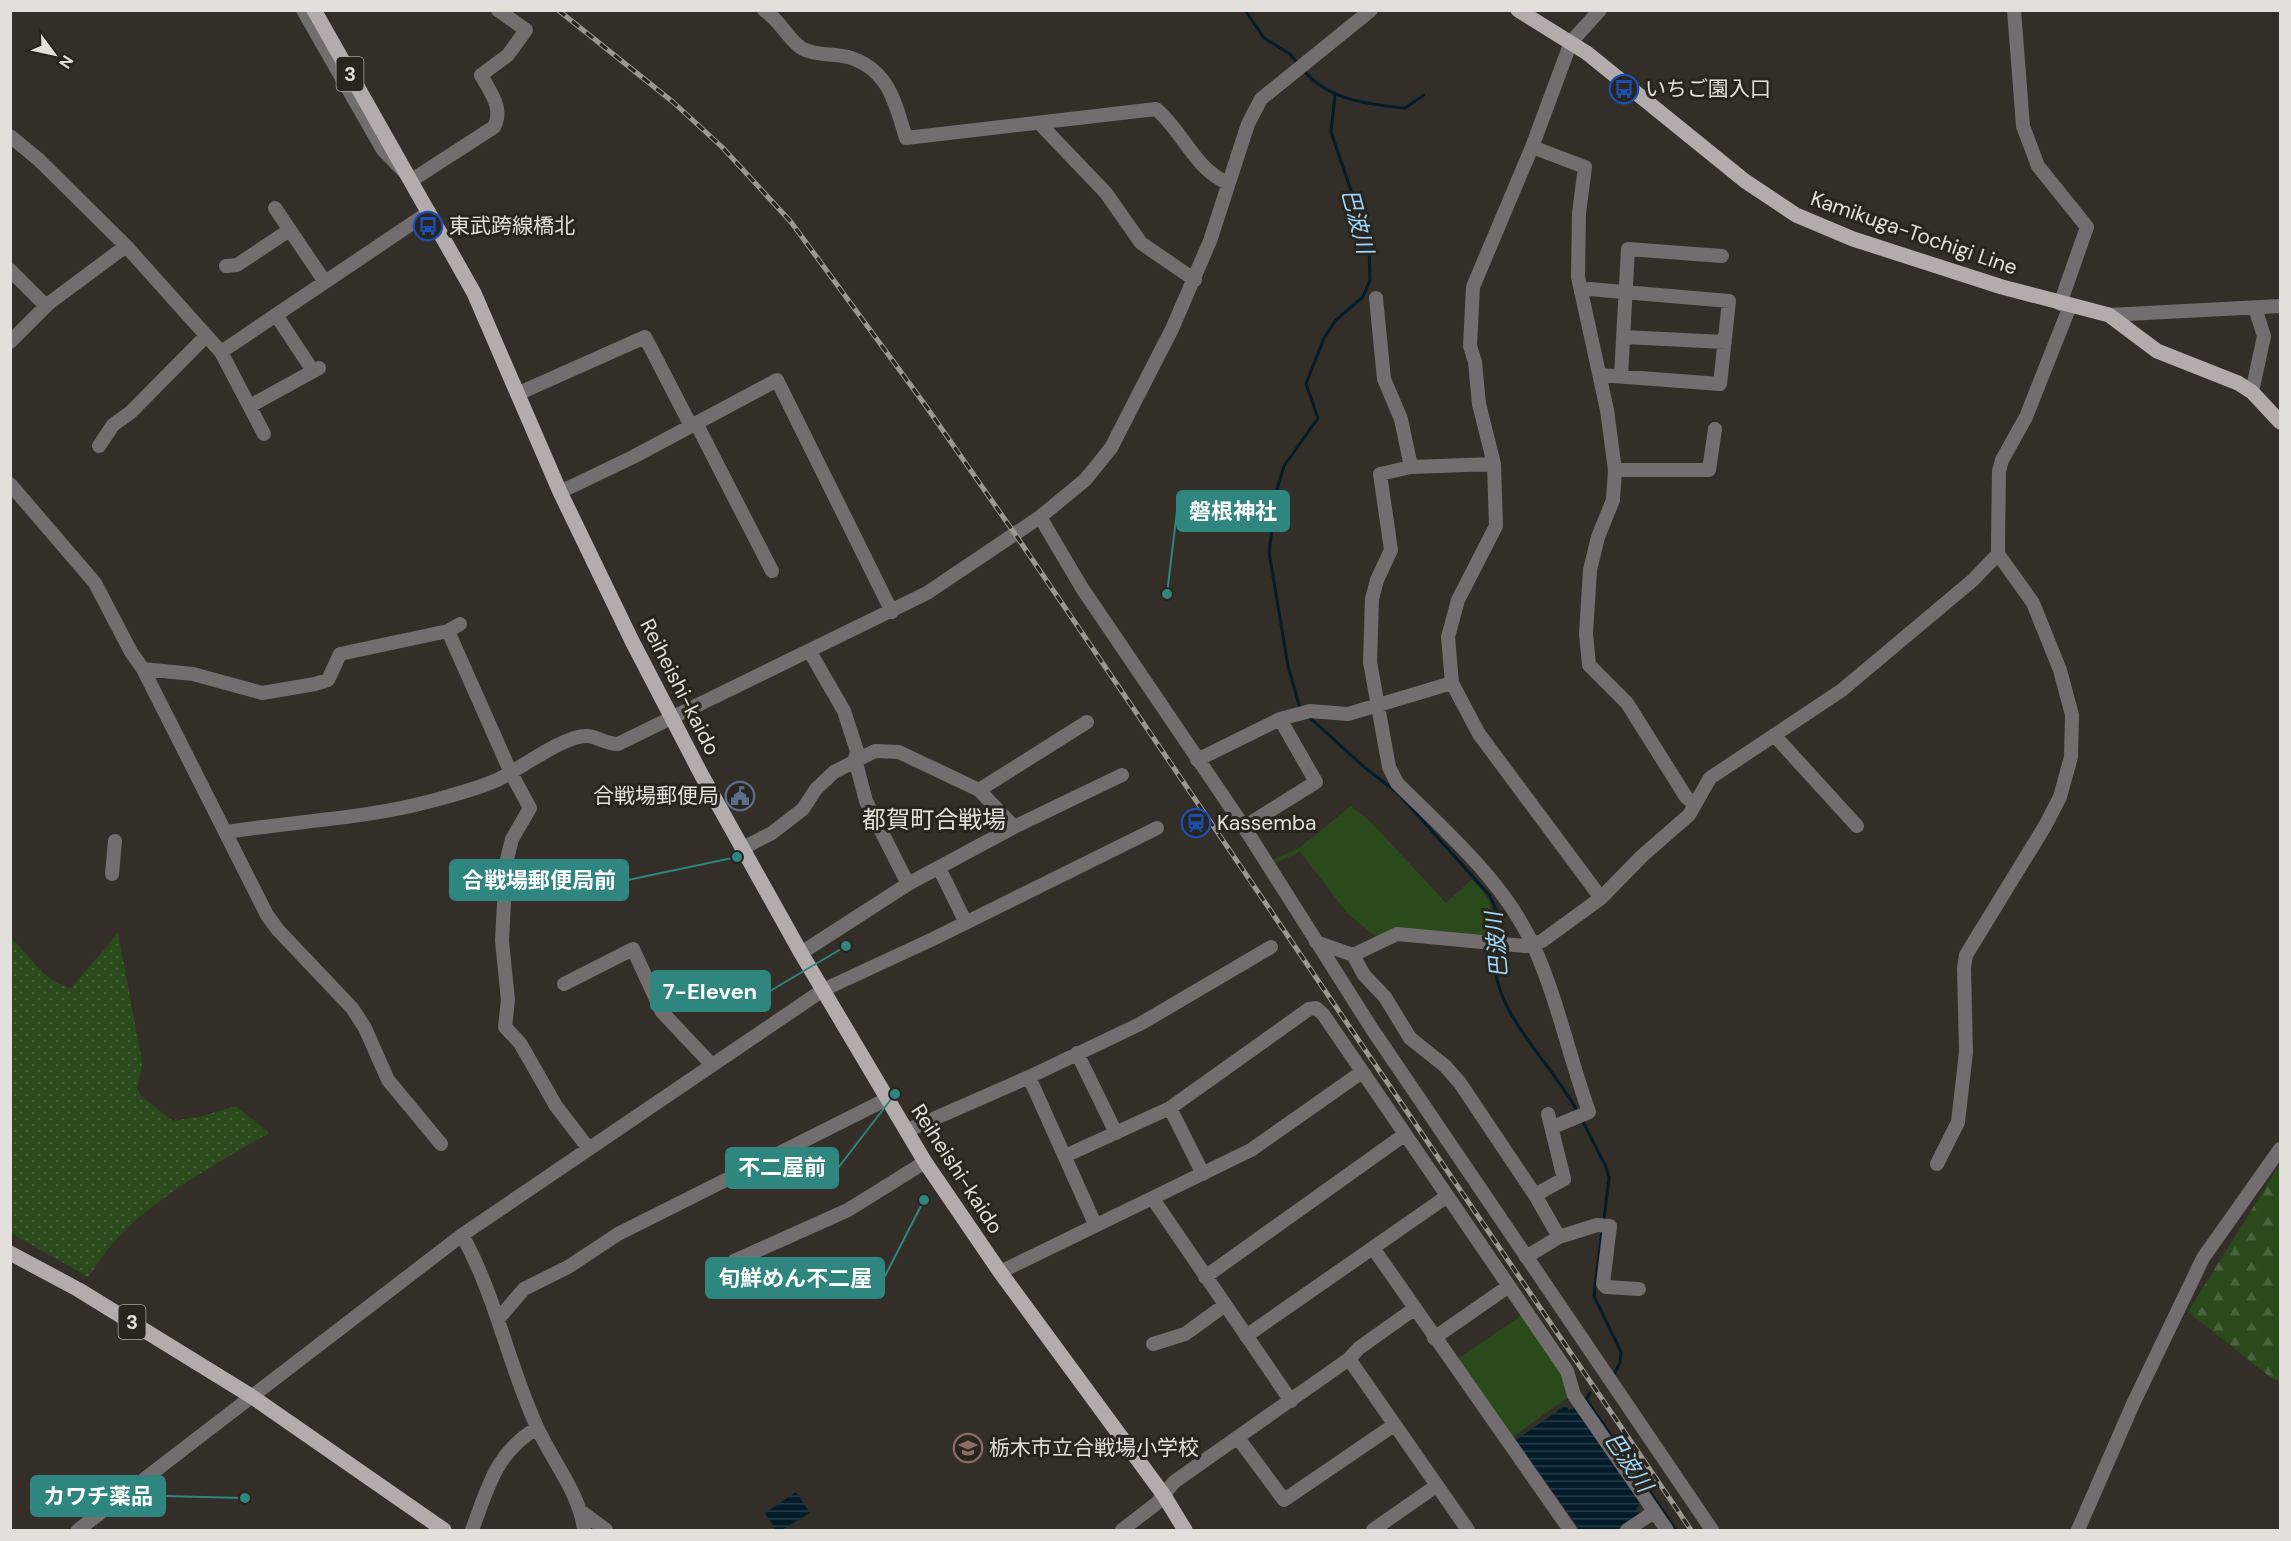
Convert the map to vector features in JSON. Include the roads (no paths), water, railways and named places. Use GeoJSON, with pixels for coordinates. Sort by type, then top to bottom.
{"type":"FeatureCollection","features":[{"type":"Feature","properties":{"kind":"main road","name":"Reiheishi-kaido"},"geometry":{"type":"LineString","coordinates":[[314,10],[474,293],[560,492],[672,719],[801,953],[925,1162],[1000,1272],[1163,1494],[1185,1530]]}},
{"type":"Feature","properties":{"kind":"main road","name":"Kamikuga-Tochigi Line"},"geometry":{"type":"LineString","coordinates":[[1518,10],[1571,42],[1745,181],[1796,215],[1853,239],[2065,305],[2109,315]]}},
{"type":"Feature","properties":{"kind":"main road"},"geometry":{"type":"LineString","coordinates":[[2109,315],[2157,351],[2221,375],[2252,392],[2280,422]]}},
{"type":"Feature","properties":{"kind":"main road","name":"3"},"geometry":{"type":"LineString","coordinates":[[12,1253],[79,1290],[251,1396],[444,1530]]}},
{"type":"Feature","properties":{"kind":"street"},"geometry":{"type":"LineString","coordinates":[[303,10],[383,150],[412,180],[494,128],[499,110],[481,75],[508,55],[526,30],[498,10]]}},
{"type":"Feature","properties":{"kind":"street"},"geometry":{"type":"LineString","coordinates":[[764,10],[781,24],[800,48],[816,54],[848,57],[874,71],[891,90],[906,138],[1156,109],[1171,123],[1199,161],[1228,183]]}},
{"type":"Feature","properties":{"kind":"street"},"geometry":{"type":"LineString","coordinates":[[227,832],[385,811],[472,789],[511,773],[549,750],[588,736],[607,744],[618,744],[892,612],[953,576],[1040,517],[1085,480],[1111,448],[1195,280],[1248,124],[1261,99],[1371,10]]}},
{"type":"Feature","properties":{"kind":"street"},"geometry":{"type":"LineString","coordinates":[[1600,10],[1571,42],[1532,147],[1485,253],[1473,287],[1470,310],[1470,346],[1475,362],[1479,404],[1494,464],[1496,526],[1458,600],[1448,637],[1452,683],[1479,734],[1601,898]]}},
{"type":"Feature","properties":{"kind":"street"},"geometry":{"type":"LineString","coordinates":[[1937,1164],[1958,1122],[1966,1052],[1964,968],[1966,955],[2045,826],[2060,797],[2072,757],[2072,715],[2060,670],[2033,603],[1998,555],[1998,478],[2002,460],[2026,417],[2065,305],[2087,227],[2038,166],[2023,126],[2014,10]]}},
{"type":"Feature","properties":{"kind":"street"},"geometry":{"type":"LineString","coordinates":[[1040,124],[1106,193],[1141,243],[1195,280]]}},
{"type":"Feature","properties":{"kind":"street"},"geometry":{"type":"LineString","coordinates":[[10,136],[38,159],[126,246],[221,352],[264,434]]}},
{"type":"Feature","properties":{"kind":"street"},"geometry":{"type":"LineString","coordinates":[[1532,147],[1586,167],[1577,249],[1581,292],[1600,375],[1615,470],[1613,500],[1598,537],[1590,570],[1586,626],[1589,665],[1627,703],[1686,797],[1694,804]]}},
{"type":"Feature","properties":{"kind":"street"},"geometry":{"type":"LineString","coordinates":[[275,208],[288,231],[325,282]]}},
{"type":"Feature","properties":{"kind":"street"},"geometry":{"type":"LineString","coordinates":[[221,352],[429,212]]}},
{"type":"Feature","properties":{"kind":"street"},"geometry":{"type":"LineString","coordinates":[[226,266],[237,265],[288,231]]}},
{"type":"Feature","properties":{"kind":"street"},"geometry":{"type":"LineString","coordinates":[[10,342],[46,306],[126,246]]}},
{"type":"Feature","properties":{"kind":"street"},"geometry":{"type":"LineString","coordinates":[[1621,376],[1628,249],[1722,256]]}},
{"type":"Feature","properties":{"kind":"street"},"geometry":{"type":"LineString","coordinates":[[10,270],[46,306]]}},
{"type":"Feature","properties":{"kind":"street"},"geometry":{"type":"LineString","coordinates":[[1581,292],[1589,289],[1729,301],[1720,384],[1600,375]]}},
{"type":"Feature","properties":{"kind":"street"},"geometry":{"type":"LineString","coordinates":[[1376,298],[1384,379],[1401,419],[1411,467]]}},
{"type":"Feature","properties":{"kind":"street"},"geometry":{"type":"LineString","coordinates":[[2109,315],[2280,306]]}},
{"type":"Feature","properties":{"kind":"street"},"geometry":{"type":"LineString","coordinates":[[2252,392],[2264,336],[2255,308]]}},
{"type":"Feature","properties":{"kind":"street"},"geometry":{"type":"LineString","coordinates":[[250,406],[316,370],[276,315]]}},
{"type":"Feature","properties":{"kind":"street"},"geometry":{"type":"LineString","coordinates":[[99,446],[114,425],[131,412],[206,336]]}},
{"type":"Feature","properties":{"kind":"street"},"geometry":{"type":"LineString","coordinates":[[517,394],[645,337],[772,571]]}},
{"type":"Feature","properties":{"kind":"street"},"geometry":{"type":"LineString","coordinates":[[1623,337],[1725,342]]}},
{"type":"Feature","properties":{"kind":"street"},"geometry":{"type":"LineString","coordinates":[[560,492],[777,380],[892,612]]}},
{"type":"Feature","properties":{"kind":"street"},"geometry":{"type":"LineString","coordinates":[[1615,470],[1709,470],[1715,429]]}},
{"type":"Feature","properties":{"kind":"street"},"geometry":{"type":"LineString","coordinates":[[1494,464],[1411,467],[1380,474],[1391,546],[1372,599],[1370,662],[1389,767],[1397,783],[1490,879],[1533,946],[1589,1112],[1550,1120],[1564,1179],[1535,1195]]}},
{"type":"Feature","properties":{"kind":"street"},"geometry":{"type":"LineString","coordinates":[[10,484],[95,583],[131,652],[143,669],[267,915],[278,930],[352,1008],[365,1028],[388,1080],[441,1144]]}},
{"type":"Feature","properties":{"kind":"street"},"geometry":{"type":"LineString","coordinates":[[1040,517],[1082,588],[1244,826],[1316,942],[1712,1530]]}},
{"type":"Feature","properties":{"kind":"street"},"geometry":{"type":"LineString","coordinates":[[1353,955],[1397,934],[1533,946],[1601,898],[1642,856],[1689,815],[1710,777],[1842,690],[1973,580],[1998,555]]}},
{"type":"Feature","properties":{"kind":"street"},"geometry":{"type":"LineString","coordinates":[[143,669],[193,674],[267,693],[328,680],[340,654],[454,627],[511,773],[530,808],[512,839],[506,863],[502,941],[508,1000],[505,1027],[520,1043],[556,1106],[589,1149]]}},
{"type":"Feature","properties":{"kind":"street"},"geometry":{"type":"LineString","coordinates":[[810,652],[844,711],[857,751],[855,759],[866,801],[908,884]]}},
{"type":"Feature","properties":{"kind":"street"},"geometry":{"type":"LineString","coordinates":[[1197,760],[1280,719],[1310,711],[1348,714],[1452,683]]}},
{"type":"Feature","properties":{"kind":"street"},"geometry":{"type":"LineString","coordinates":[[1244,826],[1317,782],[1280,719]]}},
{"type":"Feature","properties":{"kind":"street"},"geometry":{"type":"LineString","coordinates":[[979,790],[1087,722]]}},
{"type":"Feature","properties":{"kind":"street"},"geometry":{"type":"LineString","coordinates":[[1774,735],[1857,826]]}},
{"type":"Feature","properties":{"kind":"street"},"geometry":{"type":"LineString","coordinates":[[743,848],[772,833],[803,810],[816,789],[834,772],[855,759],[875,751],[899,752],[979,790],[1014,827]]}},
{"type":"Feature","properties":{"kind":"street"},"geometry":{"type":"LineString","coordinates":[[801,953],[908,884],[1014,827],[1122,775]]}},
{"type":"Feature","properties":{"kind":"street"},"geometry":{"type":"LineString","coordinates":[[78,1530],[462,1235],[823,990],[966,923],[1158,828]]}},
{"type":"Feature","properties":{"kind":"street"},"geometry":{"type":"LineString","coordinates":[[112,874],[115,841]]}},
{"type":"Feature","properties":{"kind":"street"},"geometry":{"type":"LineString","coordinates":[[939,868],[966,923]]}},
{"type":"Feature","properties":{"kind":"street"},"geometry":{"type":"LineString","coordinates":[[1316,942],[1331,945],[1353,955],[1364,975],[1385,997],[1410,1038],[1445,1066],[1460,1083],[1535,1195],[1559,1237]]}},
{"type":"Feature","properties":{"kind":"street"},"geometry":{"type":"LineString","coordinates":[[906,1131],[1029,1077],[1140,1024],[1271,948]]}},
{"type":"Feature","properties":{"kind":"street"},"geometry":{"type":"LineString","coordinates":[[564,984],[633,949],[662,1012],[712,1065]]}},
{"type":"Feature","properties":{"kind":"street"},"geometry":{"type":"LineString","coordinates":[[1065,1156],[1170,1108],[1313,1008],[1323,1014],[1567,1371],[1574,1395],[1667,1530]]}},
{"type":"Feature","properties":{"kind":"street"},"geometry":{"type":"LineString","coordinates":[[1077,1053],[1116,1133]]}},
{"type":"Feature","properties":{"kind":"street"},"geometry":{"type":"LineString","coordinates":[[1000,1272],[1251,1150],[1362,1072]]}},
{"type":"Feature","properties":{"kind":"street"},"geometry":{"type":"LineString","coordinates":[[1029,1077],[1095,1224]]}},
{"type":"Feature","properties":{"kind":"street"},"geometry":{"type":"LineString","coordinates":[[499,1318],[524,1289],[568,1267],[618,1234],[887,1099]]}},
{"type":"Feature","properties":{"kind":"street"},"geometry":{"type":"LineString","coordinates":[[1170,1108],[1203,1174]]}},
{"type":"Feature","properties":{"kind":"street"},"geometry":{"type":"LineString","coordinates":[[1204,1276],[1404,1135]]}},
{"type":"Feature","properties":{"kind":"street"},"geometry":{"type":"LineString","coordinates":[[2078,1530],[2133,1404],[2203,1258],[2280,1149]]}},
{"type":"Feature","properties":{"kind":"street"},"geometry":{"type":"LineString","coordinates":[[734,1261],[848,1210],[925,1162]]}},
{"type":"Feature","properties":{"kind":"street"},"geometry":{"type":"LineString","coordinates":[[1246,1336],[1446,1197]]}},
{"type":"Feature","properties":{"kind":"street"},"geometry":{"type":"LineString","coordinates":[[1153,1199],[1291,1401]]}},
{"type":"Feature","properties":{"kind":"street"},"geometry":{"type":"LineString","coordinates":[[1526,1257],[1559,1237],[1570,1236],[1591,1226],[1610,1226],[1603,1284],[1606,1287],[1639,1289]]}},
{"type":"Feature","properties":{"kind":"street"},"geometry":{"type":"LineString","coordinates":[[462,1235],[486,1281],[537,1428],[583,1513],[584,1530]]}},
{"type":"Feature","properties":{"kind":"street"},"geometry":{"type":"LineString","coordinates":[[1373,1248],[1570,1530]]}},
{"type":"Feature","properties":{"kind":"street"},"geometry":{"type":"LineString","coordinates":[[1434,1338],[1509,1286]]}},
{"type":"Feature","properties":{"kind":"street"},"geometry":{"type":"LineString","coordinates":[[1153,1344],[1176,1339],[1224,1305]]}},
{"type":"Feature","properties":{"kind":"street"},"geometry":{"type":"LineString","coordinates":[[1122,1530],[1157,1503],[1174,1482],[1291,1401],[1414,1309]]}},
{"type":"Feature","properties":{"kind":"street"},"geometry":{"type":"LineString","coordinates":[[1349,1359],[1468,1530]]}},
{"type":"Feature","properties":{"kind":"street"},"geometry":{"type":"LineString","coordinates":[[1238,1438],[1284,1500],[1394,1425]]}},
{"type":"Feature","properties":{"kind":"street"},"geometry":{"type":"LineString","coordinates":[[472,1530],[490,1478],[527,1434],[537,1428]]}},
{"type":"Feature","properties":{"kind":"street"},"geometry":{"type":"LineString","coordinates":[[1383,1528],[1436,1486]]}},
{"type":"Feature","properties":{"kind":"street"},"geometry":{"type":"LineString","coordinates":[[1627,1530],[1654,1512]]}},
{"type":"Feature","properties":{"kind":"street"},"geometry":{"type":"LineString","coordinates":[[583,1513],[606,1530]]}},
{"type":"Feature","properties":{"kind":"water"},"geometry":{"type":"Polygon","coordinates":[[[1566,1405],[1569,1410],[1574,1408],[1643,1503],[1636,1508],[1640,1514],[1616,1530],[1580,1530],[1516,1440],[1566,1405]]]}},
{"type":"Feature","properties":{"kind":"water"},"geometry":{"type":"Polygon","coordinates":[[[796,1492],[810,1513],[782,1530],[776,1530],[765,1513],[796,1492]]]}},
{"type":"Feature","properties":{"kind":"waterway"},"geometry":{"type":"LineString","coordinates":[[1245,10],[1264,38],[1290,54],[1298,64]]}},
{"type":"Feature","properties":{"kind":"waterway"},"geometry":{"type":"LineString","coordinates":[[1304,71],[1314,81],[1338,95],[1378,105],[1405,108],[1424,95]]}},
{"type":"Feature","properties":{"kind":"waterway","name":"巴波川"},"geometry":{"type":"LineString","coordinates":[[1300,708],[1288,666],[1269,552],[1277,489],[1284,466],[1318,418],[1306,384],[1324,338],[1336,320],[1363,297],[1370,280],[1369,243],[1331,132],[1335,95]]}},
{"type":"Feature","properties":{"kind":"waterway","name":"巴波川"},"geometry":{"type":"LineString","coordinates":[[1308,716],[1364,767],[1398,793],[1490,896],[1497,912],[1495,940]]}},
{"type":"Feature","properties":{"kind":"waterway","name":"巴波川"},"geometry":{"type":"LineString","coordinates":[[1494,947],[1495,971],[1501,993],[1511,1013],[1577,1111]]}},
{"type":"Feature","properties":{"kind":"waterway","name":"巴波川"},"geometry":{"type":"LineString","coordinates":[[1582,1120],[1606,1167],[1609,1178],[1604,1219]]}},
{"type":"Feature","properties":{"kind":"waterway","name":"巴波川"},"geometry":{"type":"LineString","coordinates":[[1602,1230],[1594,1296],[1621,1352],[1620,1363],[1614,1374]]}},
{"type":"Feature","properties":{"kind":"waterway","name":"巴波川"},"geometry":{"type":"LineString","coordinates":[[1590,1393],[1586,1399],[1676,1530]]}},
{"type":"Feature","properties":{"kind":"railway"},"geometry":{"type":"LineString","coordinates":[[558,10],[673,102],[722,147],[791,222],[923,402],[1015,534],[1691,1530]]}},
{"type":"Feature","properties":{"kind":"place","name":"いちご園入口"},"geometry":{"type":"Point","coordinates":[1624,89]}},
{"type":"Feature","properties":{"kind":"place","name":"東武跨線橋北"},"geometry":{"type":"Point","coordinates":[428,226]}},
{"type":"Feature","properties":{"kind":"place","name":"磐根神社"},"geometry":{"type":"Point","coordinates":[1167,594]}},
{"type":"Feature","properties":{"kind":"place","name":"合戦場郵便局"},"geometry":{"type":"Point","coordinates":[740,796]}},
{"type":"Feature","properties":{"kind":"place","name":"Kassemba"},"geometry":{"type":"Point","coordinates":[1196,823]}},
{"type":"Feature","properties":{"kind":"place","name":"合戦場郵便局前"},"geometry":{"type":"Point","coordinates":[737,857]}},
{"type":"Feature","properties":{"kind":"place","name":"7-Eleven"},"geometry":{"type":"Point","coordinates":[846,946]}},
{"type":"Feature","properties":{"kind":"place","name":"不二屋前"},"geometry":{"type":"Point","coordinates":[895,1094]}},
{"type":"Feature","properties":{"kind":"place","name":"旬鮮めん不二屋"},"geometry":{"type":"Point","coordinates":[924,1200]}},
{"type":"Feature","properties":{"kind":"place","name":"栃木市立合戦場小学校"},"geometry":{"type":"Point","coordinates":[968,1448]}},
{"type":"Feature","properties":{"kind":"place","name":"カワチ薬品"},"geometry":{"type":"Point","coordinates":[245,1498]}},
{"type":"Feature","properties":{"kind":"district","name":"都賀町合戦場"},"geometry":{"type":"Point","coordinates":[934,820]}}]}
